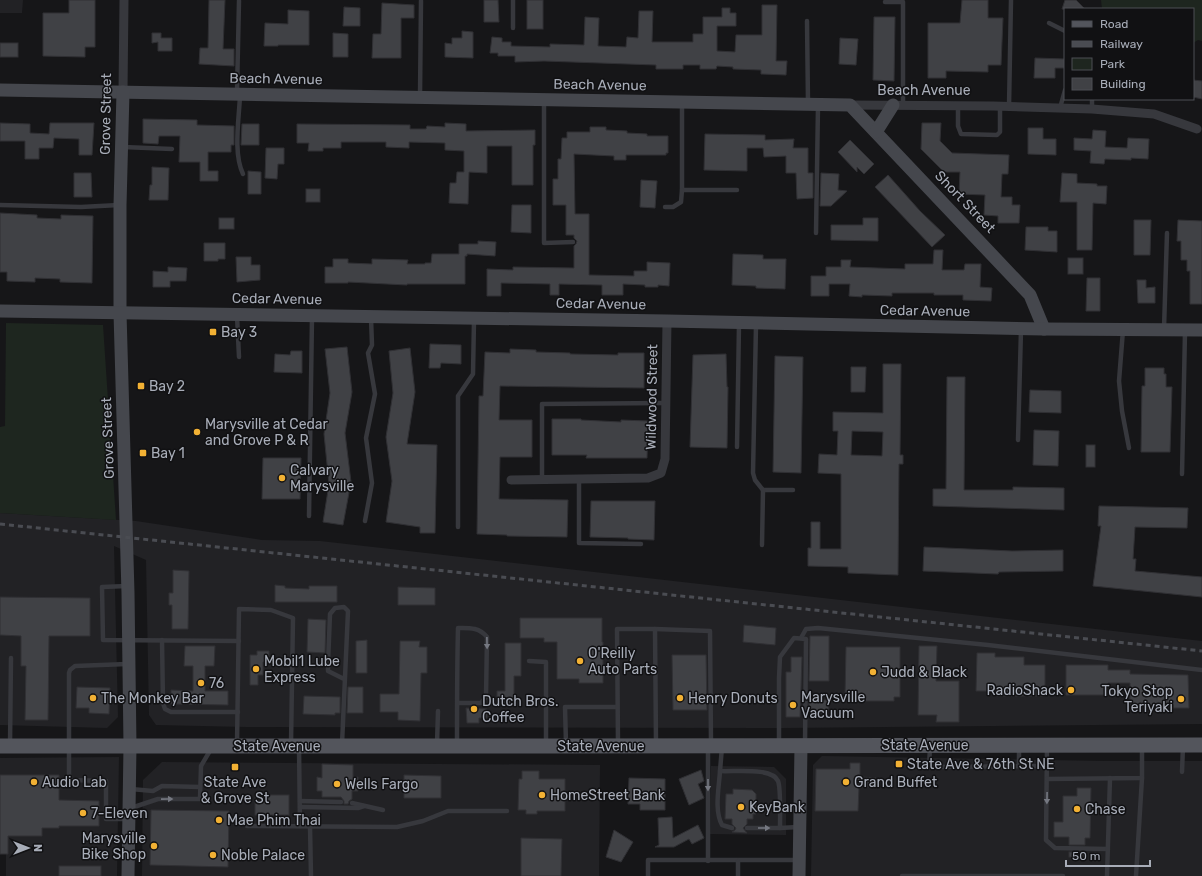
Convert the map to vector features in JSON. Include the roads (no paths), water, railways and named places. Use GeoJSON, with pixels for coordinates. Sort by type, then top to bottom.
{"type":"FeatureCollection","features":[{"type":"Feature","properties":{"kind":"main road","name":"State Avenue"},"geometry":{"type":"LineString","coordinates":[[5,746],[803,746],[1202,744]]}},
{"type":"Feature","properties":{"kind":"street","name":"Grove Street"},"geometry":{"type":"LineString","coordinates":[[124,0],[120,205],[120,313],[129,639],[130,788],[128,876]]}},
{"type":"Feature","properties":{"kind":"street","name":"Beach Avenue"},"geometry":{"type":"LineString","coordinates":[[0,90],[850,105],[1004,106],[1154,114],[1197,129]]}},
{"type":"Feature","properties":{"kind":"street","name":"Short Street"},"geometry":{"type":"LineString","coordinates":[[850,105],[1030,294],[1044,329]]}},
{"type":"Feature","properties":{"kind":"street"},"geometry":{"type":"LineString","coordinates":[[876,132],[898,105]]}},
{"type":"Feature","properties":{"kind":"street","name":"Cedar Avenue"},"geometry":{"type":"LineString","coordinates":[[0,311],[739,322],[1021,329],[1202,330]]}},
{"type":"Feature","properties":{"kind":"street","name":"Wildwood Street"},"geometry":{"type":"LineString","coordinates":[[579,479],[648,478],[661,473],[665,459],[666,321]]}},
{"type":"Feature","properties":{"kind":"street"},"geometry":{"type":"LineString","coordinates":[[511,480],[579,479]]}},
{"type":"Feature","properties":{"kind":"street"},"geometry":{"type":"LineString","coordinates":[[799,876],[803,746]]}},
{"type":"Feature","properties":{"kind":"lane"},"geometry":{"type":"LineString","coordinates":[[513,0],[513,28]]}},
{"type":"Feature","properties":{"kind":"lane"},"geometry":{"type":"LineString","coordinates":[[958,106],[958,126],[961,134],[997,135],[1000,132],[1004,106],[1010,0]]}},
{"type":"Feature","properties":{"kind":"lane"},"geometry":{"type":"LineString","coordinates":[[239,1],[238,145],[239,167],[243,174]]}},
{"type":"Feature","properties":{"kind":"lane"},"geometry":{"type":"LineString","coordinates":[[420,97],[421,1]]}},
{"type":"Feature","properties":{"kind":"lane"},"geometry":{"type":"LineString","coordinates":[[885,2],[903,2],[898,105]]}},
{"type":"Feature","properties":{"kind":"lane"},"geometry":{"type":"LineString","coordinates":[[807,21],[813,104],[816,233]]}},
{"type":"Feature","properties":{"kind":"lane"},"geometry":{"type":"LineString","coordinates":[[1049,23],[1064,30]]}},
{"type":"Feature","properties":{"kind":"lane"},"geometry":{"type":"LineString","coordinates":[[1060,108],[1064,94]]}},
{"type":"Feature","properties":{"kind":"lane"},"geometry":{"type":"LineString","coordinates":[[544,100],[544,243],[573,242]]}},
{"type":"Feature","properties":{"kind":"lane"},"geometry":{"type":"LineString","coordinates":[[1092,100],[1092,110]]}},
{"type":"Feature","properties":{"kind":"lane"},"geometry":{"type":"LineString","coordinates":[[665,207],[673,207],[681,202],[682,102]]}},
{"type":"Feature","properties":{"kind":"lane"},"geometry":{"type":"LineString","coordinates":[[122,146],[172,149]]}},
{"type":"Feature","properties":{"kind":"lane"},"geometry":{"type":"LineString","coordinates":[[682,190],[737,190]]}},
{"type":"Feature","properties":{"kind":"lane"},"geometry":{"type":"LineString","coordinates":[[0,205],[81,207],[120,205]]}},
{"type":"Feature","properties":{"kind":"lane"},"geometry":{"type":"LineString","coordinates":[[1164,330],[1167,233]]}},
{"type":"Feature","properties":{"kind":"lane"},"geometry":{"type":"LineString","coordinates":[[237,315],[239,357]]}},
{"type":"Feature","properties":{"kind":"lane"},"geometry":{"type":"LineString","coordinates":[[309,516],[312,316]]}},
{"type":"Feature","properties":{"kind":"lane"},"geometry":{"type":"LineString","coordinates":[[365,521],[372,483],[366,438],[375,394],[368,353],[372,345],[371,317]]}},
{"type":"Feature","properties":{"kind":"lane"},"geometry":{"type":"LineString","coordinates":[[458,528],[458,396],[473,374],[474,318]]}},
{"type":"Feature","properties":{"kind":"lane"},"geometry":{"type":"LineString","coordinates":[[738,447],[739,322]]}},
{"type":"Feature","properties":{"kind":"lane"},"geometry":{"type":"LineString","coordinates":[[756,323],[753,473],[755,480],[763,490],[762,545]]}},
{"type":"Feature","properties":{"kind":"lane"},"geometry":{"type":"LineString","coordinates":[[1018,440],[1021,329]]}},
{"type":"Feature","properties":{"kind":"lane"},"geometry":{"type":"LineString","coordinates":[[1123,330],[1119,381],[1122,411],[1129,448]]}},
{"type":"Feature","properties":{"kind":"lane"},"geometry":{"type":"LineString","coordinates":[[1182,474],[1185,330]]}},
{"type":"Feature","properties":{"kind":"lane"},"geometry":{"type":"LineString","coordinates":[[542,480],[542,404],[666,403]]}},
{"type":"Feature","properties":{"kind":"lane"},"geometry":{"type":"LineString","coordinates":[[579,479],[579,543],[641,544]]}},
{"type":"Feature","properties":{"kind":"lane"},"geometry":{"type":"LineString","coordinates":[[763,490],[793,490]]}},
{"type":"Feature","properties":{"kind":"lane"},"geometry":{"type":"LineString","coordinates":[[128,586],[102,587],[103,640],[239,640]]}},
{"type":"Feature","properties":{"kind":"lane"},"geometry":{"type":"LineString","coordinates":[[342,746],[348,618],[348,611],[344,607],[335,608],[330,614],[328,671],[344,678]]}},
{"type":"Feature","properties":{"kind":"lane"},"geometry":{"type":"LineString","coordinates":[[237,746],[239,608],[271,610],[293,618],[295,746],[300,801],[300,826]]}},
{"type":"Feature","properties":{"kind":"lane"},"geometry":{"type":"LineString","coordinates":[[457,703],[481,702],[486,697],[487,637],[483,632],[475,628],[458,628],[457,703],[457,746]]}},
{"type":"Feature","properties":{"kind":"lane"},"geometry":{"type":"LineString","coordinates":[[801,638],[806,629],[818,628],[988,645],[1202,670]]}},
{"type":"Feature","properties":{"kind":"lane"},"geometry":{"type":"LineString","coordinates":[[618,746],[617,629],[710,631],[713,746],[708,861]]}},
{"type":"Feature","properties":{"kind":"lane"},"geometry":{"type":"LineString","coordinates":[[655,629],[656,746]]}},
{"type":"Feature","properties":{"kind":"lane"},"geometry":{"type":"LineString","coordinates":[[779,746],[780,658],[794,638],[806,638],[803,746]]}},
{"type":"Feature","properties":{"kind":"lane"},"geometry":{"type":"LineString","coordinates":[[162,640],[163,703],[165,709],[171,712],[238,712]]}},
{"type":"Feature","properties":{"kind":"lane"},"geometry":{"type":"LineString","coordinates":[[5,746],[11,658]]}},
{"type":"Feature","properties":{"kind":"lane"},"geometry":{"type":"LineString","coordinates":[[528,661],[546,662],[546,746]]}},
{"type":"Feature","properties":{"kind":"lane"},"geometry":{"type":"LineString","coordinates":[[129,664],[75,666],[70,670],[68,688],[69,780],[106,781],[106,819],[129,814],[158,799],[200,799],[201,766],[213,746]]}},
{"type":"Feature","properties":{"kind":"lane"},"geometry":{"type":"LineString","coordinates":[[566,746],[566,707],[618,707]]}},
{"type":"Feature","properties":{"kind":"lane"},"geometry":{"type":"LineString","coordinates":[[437,746],[438,711]]}},
{"type":"Feature","properties":{"kind":"lane"},"geometry":{"type":"LineString","coordinates":[[930,745],[929,767],[1047,766]]}},
{"type":"Feature","properties":{"kind":"lane"},"geometry":{"type":"LineString","coordinates":[[1019,766],[1020,745]]}},
{"type":"Feature","properties":{"kind":"lane"},"geometry":{"type":"LineString","coordinates":[[1047,745],[1046,840],[1055,848],[1108,849]]}},
{"type":"Feature","properties":{"kind":"lane"},"geometry":{"type":"LineString","coordinates":[[1136,876],[1142,778],[1142,745]]}},
{"type":"Feature","properties":{"kind":"lane"},"geometry":{"type":"LineString","coordinates":[[1182,772],[1183,745]]}},
{"type":"Feature","properties":{"kind":"lane"},"geometry":{"type":"LineString","coordinates":[[713,746],[720,771],[718,794],[719,820],[722,825],[732,828]]}},
{"type":"Feature","properties":{"kind":"lane"},"geometry":{"type":"LineString","coordinates":[[720,771],[766,772],[773,775],[779,782],[780,828]]}},
{"type":"Feature","properties":{"kind":"lane"},"geometry":{"type":"LineString","coordinates":[[1107,876],[1110,778]]}},
{"type":"Feature","properties":{"kind":"lane"},"geometry":{"type":"LineString","coordinates":[[1047,779],[1142,778]]}},
{"type":"Feature","properties":{"kind":"lane"},"geometry":{"type":"LineString","coordinates":[[130,788],[153,791],[162,786],[200,787]]}},
{"type":"Feature","properties":{"kind":"lane"},"geometry":{"type":"LineString","coordinates":[[300,801],[341,802]]}},
{"type":"Feature","properties":{"kind":"lane"},"geometry":{"type":"LineString","coordinates":[[352,803],[383,810]]}},
{"type":"Feature","properties":{"kind":"lane"},"geometry":{"type":"LineString","coordinates":[[300,807],[358,808],[364,806]]}},
{"type":"Feature","properties":{"kind":"lane"},"geometry":{"type":"LineString","coordinates":[[247,826],[397,827],[423,821],[448,812],[507,811]]}},
{"type":"Feature","properties":{"kind":"lane"},"geometry":{"type":"LineString","coordinates":[[310,826],[311,876]]}},
{"type":"Feature","properties":{"kind":"lane"},"geometry":{"type":"LineString","coordinates":[[747,828],[800,827]]}},
{"type":"Feature","properties":{"kind":"lane"},"geometry":{"type":"LineString","coordinates":[[648,876],[648,860],[799,860]]}},
{"type":"Feature","properties":{"kind":"lane"},"geometry":{"type":"LineString","coordinates":[[738,861],[738,876]]}},
{"type":"Feature","properties":{"kind":"lane"},"geometry":{"type":"LineString","coordinates":[[902,876],[1063,876]]}},
{"type":"Feature","properties":{"kind":"railway"},"geometry":{"type":"LineString","coordinates":[[0,524],[1202,651]]}},
{"type":"Feature","properties":{"kind":"place","name":"Bay 3"},"geometry":{"type":"Point","coordinates":[213,332]}},
{"type":"Feature","properties":{"kind":"place","name":"Bay 2"},"geometry":{"type":"Point","coordinates":[141,386]}},
{"type":"Feature","properties":{"kind":"place","name":"Marysville at Cedar and Grove P & R"},"geometry":{"type":"Point","coordinates":[197,432]}},
{"type":"Feature","properties":{"kind":"place","name":"Bay 1"},"geometry":{"type":"Point","coordinates":[143,453]}},
{"type":"Feature","properties":{"kind":"place","name":"Calvary Marysville"},"geometry":{"type":"Point","coordinates":[282,478]}},
{"type":"Feature","properties":{"kind":"place","name":"O'Reilly Auto Parts"},"geometry":{"type":"Point","coordinates":[580,661]}},
{"type":"Feature","properties":{"kind":"place","name":"Mobil1 Lube Express"},"geometry":{"type":"Point","coordinates":[256,669]}},
{"type":"Feature","properties":{"kind":"place","name":"Judd & Black"},"geometry":{"type":"Point","coordinates":[873,672]}},
{"type":"Feature","properties":{"kind":"place","name":"76"},"geometry":{"type":"Point","coordinates":[201,683]}},
{"type":"Feature","properties":{"kind":"place","name":"RadioShack"},"geometry":{"type":"Point","coordinates":[1071,690]}},
{"type":"Feature","properties":{"kind":"place","name":"The Monkey Bar"},"geometry":{"type":"Point","coordinates":[93,698]}},
{"type":"Feature","properties":{"kind":"place","name":"Henry Donuts"},"geometry":{"type":"Point","coordinates":[680,698]}},
{"type":"Feature","properties":{"kind":"place","name":"Tokyo Stop Teriyaki"},"geometry":{"type":"Point","coordinates":[1181,699]}},
{"type":"Feature","properties":{"kind":"place","name":"Marysville Vacuum"},"geometry":{"type":"Point","coordinates":[793,705]}},
{"type":"Feature","properties":{"kind":"place","name":"Dutch Bros. Coffee"},"geometry":{"type":"Point","coordinates":[474,709]}},
{"type":"Feature","properties":{"kind":"place","name":"State Ave & 76th St NE"},"geometry":{"type":"Point","coordinates":[899,764]}},
{"type":"Feature","properties":{"kind":"place","name":"State Ave & Grove St"},"geometry":{"type":"Point","coordinates":[235,767]}},
{"type":"Feature","properties":{"kind":"place","name":"Audio Lab"},"geometry":{"type":"Point","coordinates":[34,782]}},
{"type":"Feature","properties":{"kind":"place","name":"Grand Buffet"},"geometry":{"type":"Point","coordinates":[846,782]}},
{"type":"Feature","properties":{"kind":"place","name":"Wells Fargo"},"geometry":{"type":"Point","coordinates":[337,784]}},
{"type":"Feature","properties":{"kind":"place","name":"HomeStreet Bank"},"geometry":{"type":"Point","coordinates":[542,795]}},
{"type":"Feature","properties":{"kind":"place","name":"KeyBank"},"geometry":{"type":"Point","coordinates":[741,807]}},
{"type":"Feature","properties":{"kind":"place","name":"Chase"},"geometry":{"type":"Point","coordinates":[1077,809]}},
{"type":"Feature","properties":{"kind":"place","name":"7-Eleven"},"geometry":{"type":"Point","coordinates":[83,813]}},
{"type":"Feature","properties":{"kind":"place","name":"Mae Phim Thai"},"geometry":{"type":"Point","coordinates":[219,820]}},
{"type":"Feature","properties":{"kind":"place","name":"Marysville Bike Shop"},"geometry":{"type":"Point","coordinates":[154,846]}},
{"type":"Feature","properties":{"kind":"place","name":"Noble Palace"},"geometry":{"type":"Point","coordinates":[213,855]}}]}
